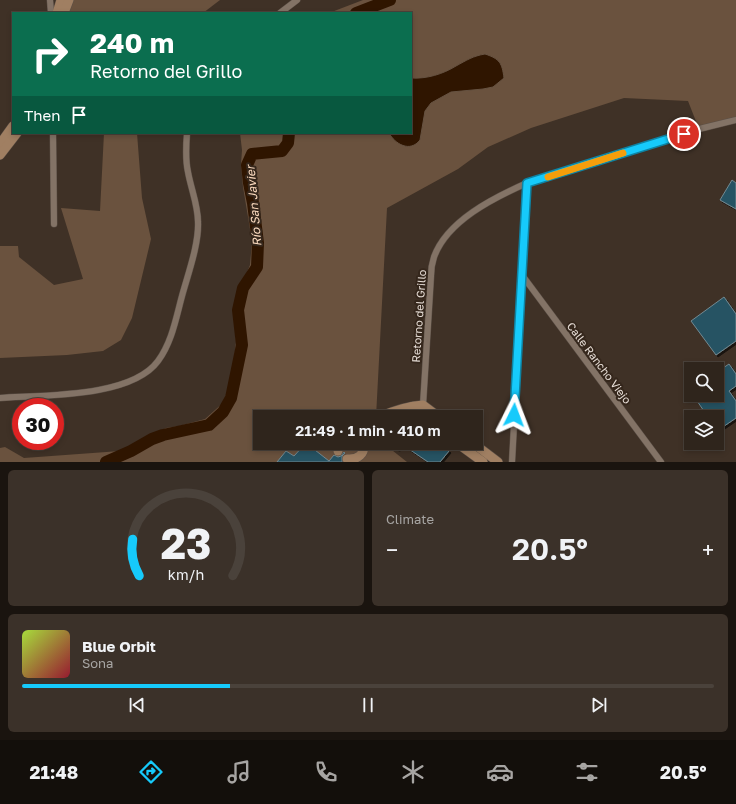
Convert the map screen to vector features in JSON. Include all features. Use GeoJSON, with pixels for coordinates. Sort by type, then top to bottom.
{"type":"FeatureCollection","features":[{"type":"Feature","properties":{"kind":"street"},"geometry":{"type":"LineString","coordinates":[[50,0],[51,12]]}},
{"type":"Feature","properties":{"kind":"street"},"geometry":{"type":"LineString","coordinates":[[57,12],[61,0]]}},
{"type":"Feature","properties":{"kind":"street"},"geometry":{"type":"LineString","coordinates":[[64,12],[69,0]]}},
{"type":"Feature","properties":{"kind":"street"},"geometry":{"type":"LineString","coordinates":[[281,12],[297,0]]}},
{"type":"Feature","properties":{"kind":"street","name":"Retorno del Grillo"},"geometry":{"type":"LineString","coordinates":[[426,410],[430,276],[433,258],[443,240],[458,224],[502,194],[527,183],[699,129],[736,120]]}},
{"type":"Feature","properties":{"kind":"street"},"geometry":{"type":"LineString","coordinates":[[0,144],[12,127]]}},
{"type":"Feature","properties":{"kind":"street"},"geometry":{"type":"LineString","coordinates":[[0,156],[16,134]]}},
{"type":"Feature","properties":{"kind":"street"},"geometry":{"type":"LineString","coordinates":[[53,134],[54,224]]}},
{"type":"Feature","properties":{"kind":"street"},"geometry":{"type":"LineString","coordinates":[[0,398],[81,393],[100,390],[122,384],[142,376],[158,362],[171,335],[198,235],[197,208],[187,171],[185,152],[187,134]]}},
{"type":"Feature","properties":{"kind":"street"},"geometry":{"type":"LineString","coordinates":[[512,462],[527,183]]}},
{"type":"Feature","properties":{"kind":"street","name":"Calle Rancho Viejo"},"geometry":{"type":"LineString","coordinates":[[522,275],[661,462]]}},
{"type":"Feature","properties":{"kind":"street"},"geometry":{"type":"LineString","coordinates":[[397,410],[411,406],[426,410]]}},
{"type":"Feature","properties":{"kind":"street"},"geometry":{"type":"LineString","coordinates":[[411,406],[412,410]]}},
{"type":"Feature","properties":{"kind":"street"},"geometry":{"type":"LineString","coordinates":[[347,459],[352,460],[360,456],[363,450]]}},
{"type":"Feature","properties":{"kind":"street"},"geometry":{"type":"LineString","coordinates":[[466,450],[482,462]]}},
{"type":"Feature","properties":{"kind":"street"},"geometry":{"type":"LineString","coordinates":[[482,450],[498,462]]}},
{"type":"Feature","properties":{"kind":"shaded area"},"geometry":{"type":"Polygon","coordinates":[[[69,0],[220,0],[204,12],[65,12],[69,0]]]}},
{"type":"Feature","properties":{"kind":"shaded area"},"geometry":{"type":"Polygon","coordinates":[[[363,0],[736,0],[736,120],[699,129],[688,101],[624,98],[531,128],[488,147],[458,169],[387,208],[376,410],[253,410],[253,450],[392,450],[407,462],[0,462],[0,448],[5,447],[24,458],[120,451],[166,428],[205,419],[224,402],[233,369],[236,342],[234,318],[235,301],[250,265],[252,241],[243,187],[240,134],[412,134],[412,12],[332,12],[363,0]]]}},
{"type":"Feature","properties":{"kind":"shaded area"},"geometry":{"type":"Polygon","coordinates":[[[485,54],[497,60],[501,65],[504,78],[493,87],[451,92],[431,103],[425,111],[420,140],[412,146],[403,146],[395,141],[390,134],[412,134],[412,78],[423,78],[440,74],[470,58],[485,54]]]}},
{"type":"Feature","properties":{"kind":"shaded area"},"geometry":{"type":"Polygon","coordinates":[[[104,134],[137,134],[142,198],[151,239],[132,318],[121,340],[103,351],[67,355],[0,358],[0,246],[18,246],[19,257],[54,285],[83,279],[61,208],[100,211],[104,134]]]}},
{"type":"Feature","properties":{"kind":"building"},"geometry":{"type":"Polygon","coordinates":[[[732,180],[736,183],[736,209],[720,200],[732,180]]]}},
{"type":"Feature","properties":{"kind":"building"},"geometry":{"type":"Polygon","coordinates":[[[724,297],[736,314],[736,341],[716,355],[691,321],[724,297]]]}},
{"type":"Feature","properties":{"kind":"building"},"geometry":{"type":"Polygon","coordinates":[[[729,364],[736,374],[736,386],[729,391],[736,401],[736,418],[724,426],[724,410],[703,410],[698,402],[724,402],[724,367],[729,364]]]}},
{"type":"Feature","properties":{"kind":"building"},"geometry":{"type":"Polygon","coordinates":[[[300,450],[315,450],[329,461],[334,455],[338,457],[344,452],[345,453],[342,456],[342,462],[277,462],[286,451],[294,456],[300,450]]]}},
{"type":"Feature","properties":{"kind":"building"},"geometry":{"type":"Polygon","coordinates":[[[410,450],[449,451],[440,462],[428,462],[410,450]]]}},
{"type":"Feature","properties":{"kind":"waterway","name":"Río San Javier"},"geometry":{"type":"LineString","coordinates":[[359,12],[390,0]]}},
{"type":"Feature","properties":{"kind":"waterway","name":"Río San Javier"},"geometry":{"type":"LineString","coordinates":[[106,462],[163,435],[209,425],[223,412],[231,398],[242,345],[238,310],[243,288],[257,267],[258,243],[247,165],[252,154],[282,151],[288,143],[289,134]]}},
{"type":"Feature","properties":{"kind":"slow traffic"},"geometry":{"type":"LineString","coordinates":[[548,177],[623,153]]}},
{"type":"Feature","properties":{"kind":"route"},"geometry":{"type":"LineString","coordinates":[[514,415],[527,183],[684,134]]}}]}
